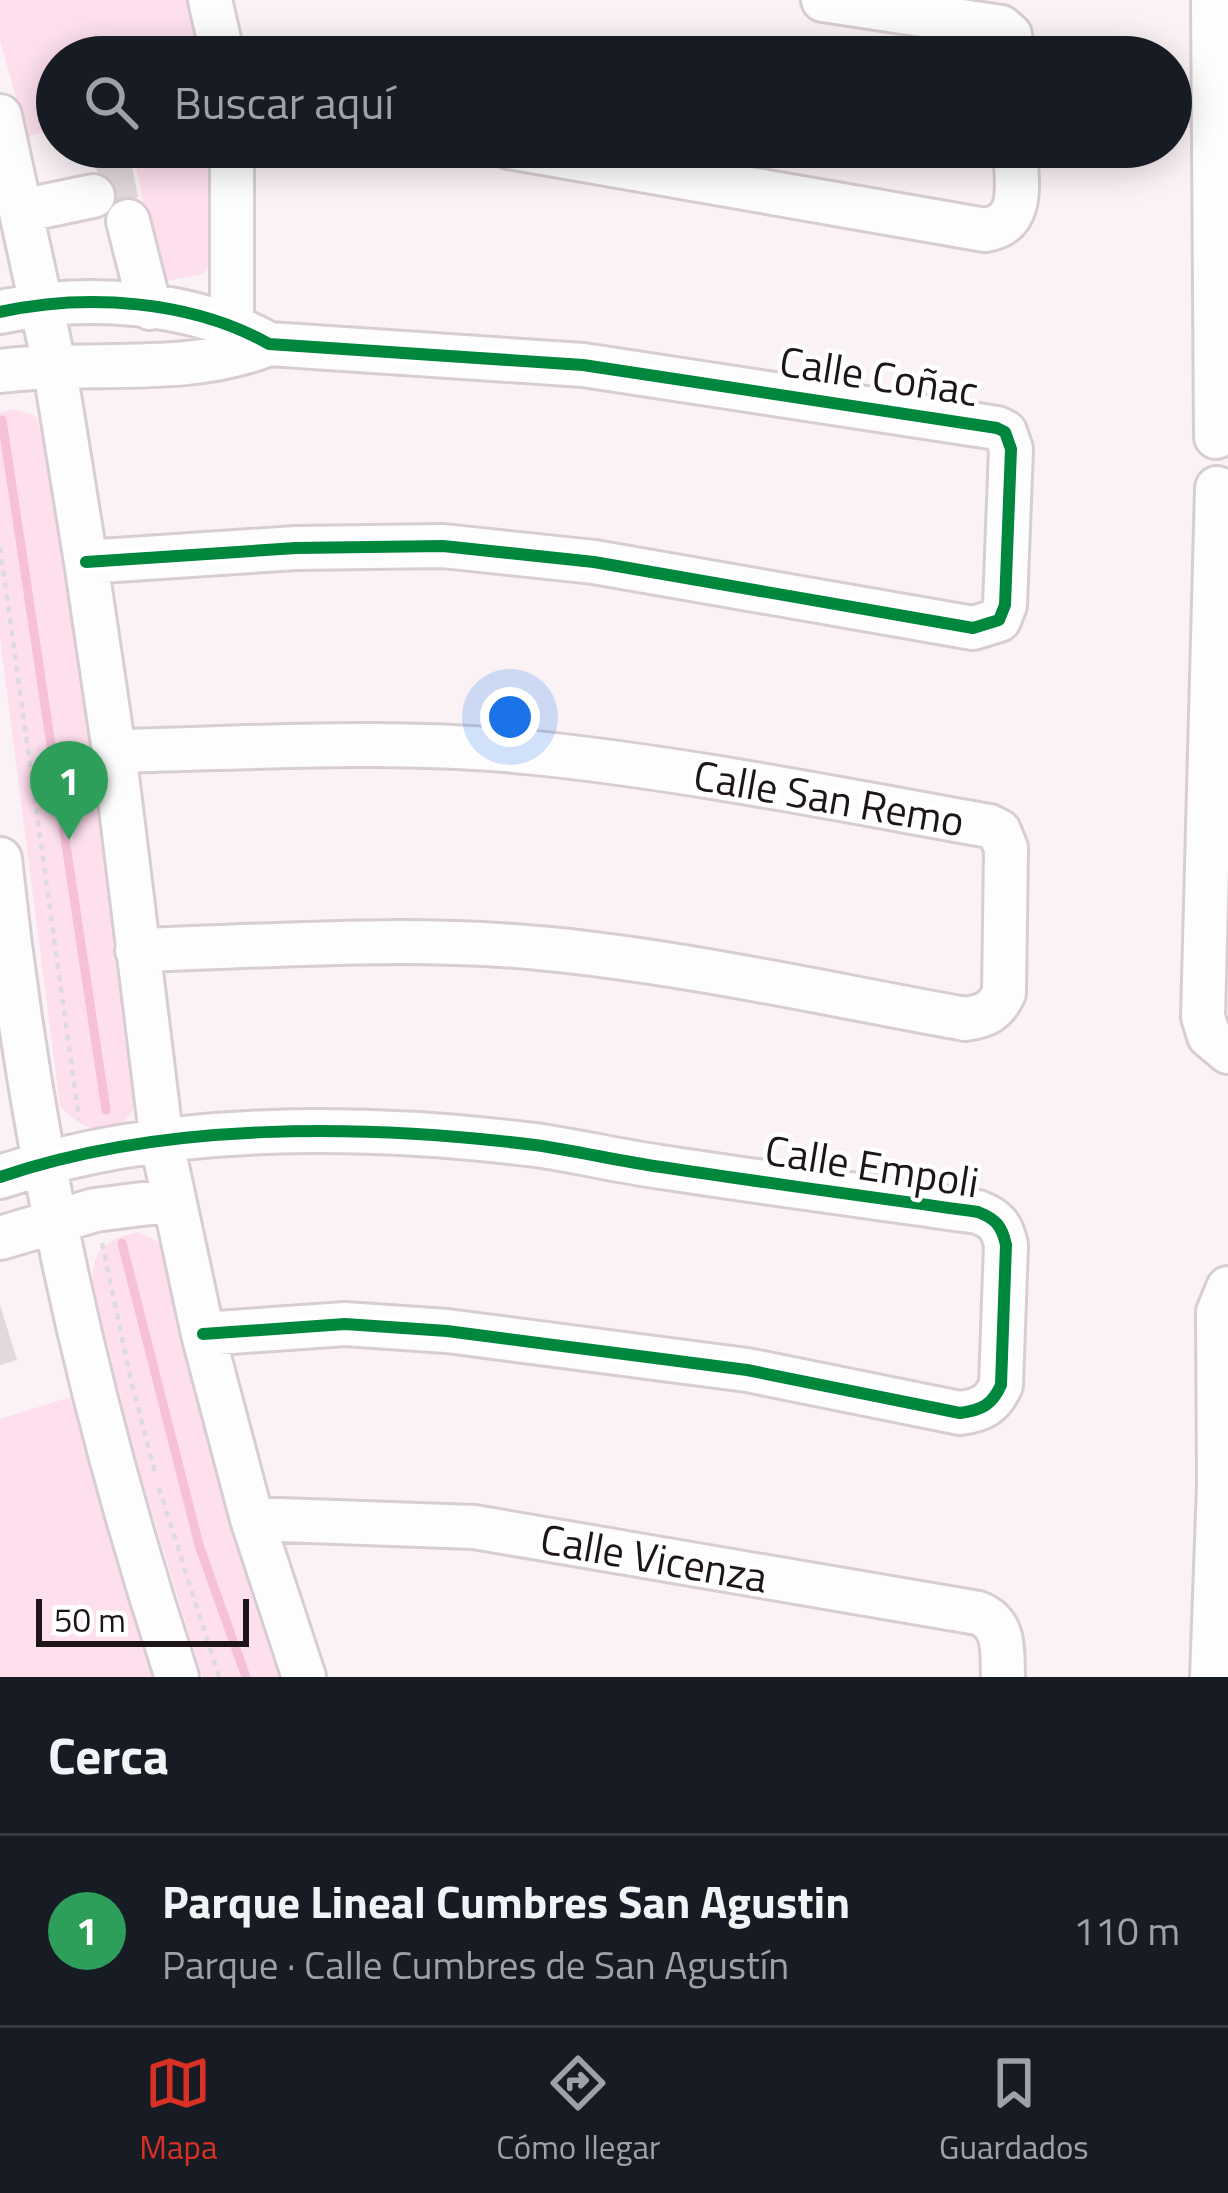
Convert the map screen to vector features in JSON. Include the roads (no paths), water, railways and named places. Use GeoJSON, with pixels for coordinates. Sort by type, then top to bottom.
{"type":"FeatureCollection","features":[{"type":"Feature","properties":{"kind":"street"},"geometry":{"type":"LineString","coordinates":[[210,0],[218,36]]}},
{"type":"Feature","properties":{"kind":"street"},"geometry":{"type":"LineString","coordinates":[[823,0],[1001,27],[1010,36]]}},
{"type":"Feature","properties":{"kind":"street"},"geometry":{"type":"LineString","coordinates":[[1214,0],[1221,52],[1223,358],[1216,437]]}},
{"type":"Feature","properties":{"kind":"street"},"geometry":{"type":"LineString","coordinates":[[0,116],[54,364],[86,562],[162,1142],[203,1334],[252,1519],[304,1677]]}},
{"type":"Feature","properties":{"kind":"street"},"geometry":{"type":"LineString","coordinates":[[233,168],[244,342]]}},
{"type":"Feature","properties":{"kind":"street"},"geometry":{"type":"LineString","coordinates":[[629,168],[985,230],[1011,219],[1016,206],[1015,168]]}},
{"type":"Feature","properties":{"kind":"street"},"geometry":{"type":"LineString","coordinates":[[21,211],[93,196]]}},
{"type":"Feature","properties":{"kind":"street"},"geometry":{"type":"LineString","coordinates":[[128,221],[150,308]]}},
{"type":"Feature","properties":{"kind":"street","name":"Calle Coñac"},"geometry":{"type":"LineString","coordinates":[[0,312],[42,303],[150,308],[244,342],[583,365],[997,428],[1005,432],[1011,449],[1005,605],[999,620],[973,628],[594,562],[443,546],[296,548],[86,562]]}},
{"type":"Feature","properties":{"kind":"street","name":"Calle Coñac"},"geometry":{"type":"LineString","coordinates":[[0,371],[54,364],[200,364],[244,342]]}},
{"type":"Feature","properties":{"kind":"street"},"geometry":{"type":"LineString","coordinates":[[1217,488],[1221,561],[1218,858],[1203,1017],[1209,1036],[1224,1050]]}},
{"type":"Feature","properties":{"kind":"street","name":"Calle San Remo"},"geometry":{"type":"LineString","coordinates":[[114,751],[398,745],[533,752],[682,772],[989,826],[999,830],[1006,848],[1004,993],[997,1008],[964,1019],[548,949],[399,941],[137,950]]}},
{"type":"Feature","properties":{"kind":"street"},"geometry":{"type":"LineString","coordinates":[[0,859],[6,971],[56,1219],[137,1557],[177,1677]]}},
{"type":"Feature","properties":{"kind":"street","name":"Calle Empoli"},"geometry":{"type":"LineString","coordinates":[[0,1177],[44,1162],[162,1142],[323,1132],[407,1134],[536,1145],[978,1212],[994,1218],[1006,1245],[1001,1385],[994,1400],[980,1411],[960,1413],[748,1370],[447,1331],[345,1324],[203,1334]]}},
{"type":"Feature","properties":{"kind":"street"},"geometry":{"type":"LineString","coordinates":[[0,1238],[56,1219],[174,1200]]}},
{"type":"Feature","properties":{"kind":"street"},"geometry":{"type":"LineString","coordinates":[[1212,1677],[1222,1590],[1224,1486],[1218,1312],[1228,1288]]}},
{"type":"Feature","properties":{"kind":"street","name":"Calle Vicenza"},"geometry":{"type":"LineString","coordinates":[[252,1519],[474,1527],[978,1612],[992,1618],[999,1630],[1003,1677]]}},
{"type":"Feature","properties":{"kind":"waterway"},"geometry":{"type":"LineString","coordinates":[[2,420],[106,1110]]}},
{"type":"Feature","properties":{"kind":"waterway"},"geometry":{"type":"LineString","coordinates":[[122,1243],[199,1545],[246,1677]]}},
{"type":"Feature","properties":{"kind":"place","name":"Parque Lineal Cumbres San Agustin"},"geometry":{"type":"Point","coordinates":[69,840]}}]}
